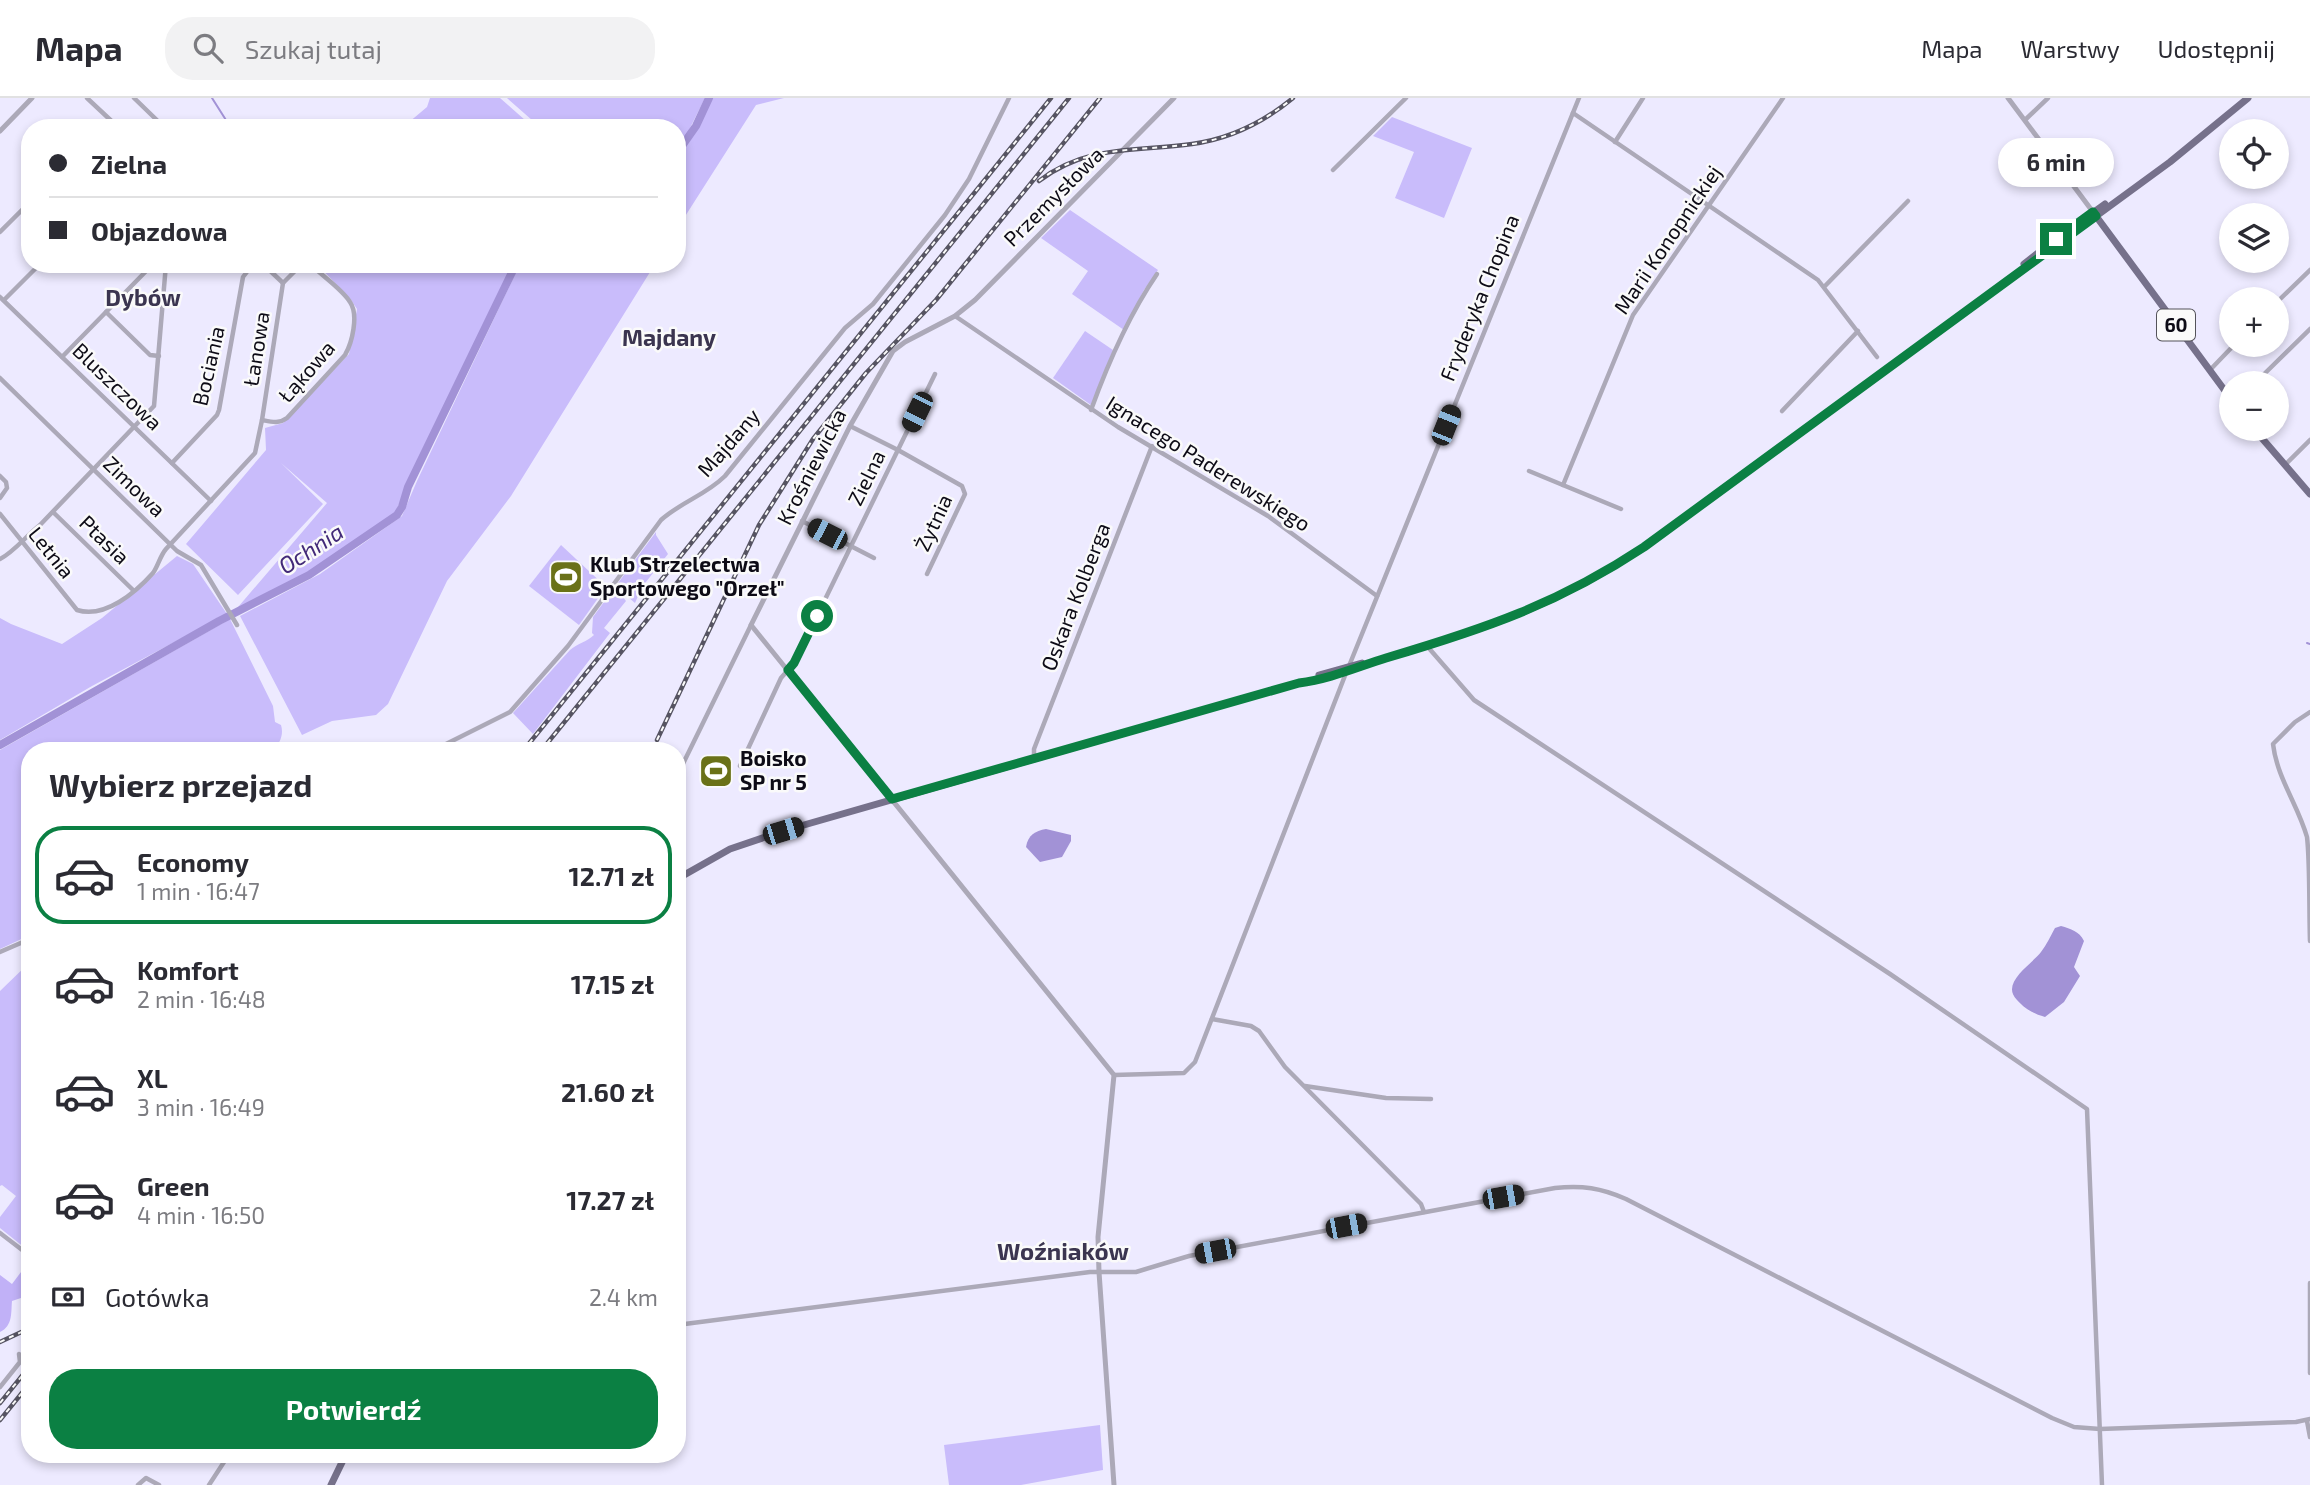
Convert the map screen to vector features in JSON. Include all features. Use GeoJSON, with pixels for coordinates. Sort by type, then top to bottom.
{"type":"FeatureCollection","features":[{"type":"Feature","properties":{"kind":"main road"},"geometry":{"type":"LineString","coordinates":[[686,874],[747,842],[1348,670],[1520,615],[1561,596],[1644,547],[2197,139],[2248,98]]}},
{"type":"Feature","properties":{"kind":"main road"},"geometry":{"type":"LineString","coordinates":[[1993,290],[2041,249],[2094,214]]}},
{"type":"Feature","properties":{"kind":"main road","name":"60"},"geometry":{"type":"LineString","coordinates":[[2094,214],[2219,382]]}},
{"type":"Feature","properties":{"kind":"main road"},"geometry":{"type":"LineString","coordinates":[[2264,441],[2310,494]]}},
{"type":"Feature","properties":{"kind":"main road"},"geometry":{"type":"LineString","coordinates":[[331,1485],[342,1463]]}},
{"type":"Feature","properties":{"kind":"street"},"geometry":{"type":"LineString","coordinates":[[0,131],[32,98]]}},
{"type":"Feature","properties":{"kind":"street"},"geometry":{"type":"LineString","coordinates":[[87,98],[109,119]]}},
{"type":"Feature","properties":{"kind":"street"},"geometry":{"type":"LineString","coordinates":[[134,98],[156,119]]}},
{"type":"Feature","properties":{"kind":"street","name":"Majdany"},"geometry":{"type":"LineString","coordinates":[[450,742],[510,712],[568,646],[661,520],[680,505],[713,489],[725,477],[845,328],[860,315],[921,244],[960,194],[1009,98]]}},
{"type":"Feature","properties":{"kind":"street","name":"Przemysłowa"},"geometry":{"type":"LineString","coordinates":[[955,316],[975,300],[1174,98]]}},
{"type":"Feature","properties":{"kind":"street"},"geometry":{"type":"LineString","coordinates":[[1333,170],[1406,98]]}},
{"type":"Feature","properties":{"kind":"street","name":"Fryderyka Chopina"},"geometry":{"type":"LineString","coordinates":[[1114,1075],[1184,1073],[1195,1062],[1377,596],[1578,98]]}},
{"type":"Feature","properties":{"kind":"street"},"geometry":{"type":"LineString","coordinates":[[1615,142],[1643,98]]}},
{"type":"Feature","properties":{"kind":"street","name":"Marii Konopnickiej"},"geometry":{"type":"LineString","coordinates":[[1563,485],[1633,315],[1783,98]]}},
{"type":"Feature","properties":{"kind":"street"},"geometry":{"type":"LineString","coordinates":[[2008,98],[2094,214]]}},
{"type":"Feature","properties":{"kind":"street"},"geometry":{"type":"LineString","coordinates":[[2025,120],[2048,98]]}},
{"type":"Feature","properties":{"kind":"street"},"geometry":{"type":"LineString","coordinates":[[1573,113],[1825,286],[1877,357]]}},
{"type":"Feature","properties":{"kind":"street"},"geometry":{"type":"LineString","coordinates":[[2080,222],[2084,210],[2083,199]]}},
{"type":"Feature","properties":{"kind":"street"},"geometry":{"type":"LineString","coordinates":[[1825,286],[1908,201]]}},
{"type":"Feature","properties":{"kind":"street"},"geometry":{"type":"LineString","coordinates":[[0,232],[21,211]]}},
{"type":"Feature","properties":{"kind":"street"},"geometry":{"type":"LineString","coordinates":[[2289,290],[2310,270]]}},
{"type":"Feature","properties":{"kind":"street"},"geometry":{"type":"LineString","coordinates":[[2,299],[30,273]]}},
{"type":"Feature","properties":{"kind":"street"},"geometry":{"type":"LineString","coordinates":[[62,356],[144,273]]}},
{"type":"Feature","properties":{"kind":"street"},"geometry":{"type":"LineString","coordinates":[[0,559],[10,553],[52,512],[154,406],[165,273]]}},
{"type":"Feature","properties":{"kind":"street","name":"Bociania"},"geometry":{"type":"LineString","coordinates":[[172,463],[217,415],[243,277],[246,273]]}},
{"type":"Feature","properties":{"kind":"street"},"geometry":{"type":"LineString","coordinates":[[272,273],[283,283],[293,273]]}},
{"type":"Feature","properties":{"kind":"street","name":"Łąkowa"},"geometry":{"type":"LineString","coordinates":[[77,610],[91,612],[113,607],[155,571],[158,561],[171,544],[255,453],[262,420],[282,422],[345,355],[349,347],[354,314],[351,303],[319,273]]}},
{"type":"Feature","properties":{"kind":"street","name":"Ignacego Paderewskiego"},"geometry":{"type":"LineString","coordinates":[[1091,410],[1114,352],[1157,274]]}},
{"type":"Feature","properties":{"kind":"street","name":"Łanowa"},"geometry":{"type":"LineString","coordinates":[[262,420],[283,283]]}},
{"type":"Feature","properties":{"kind":"street","name":"Bluszczowa"},"geometry":{"type":"LineString","coordinates":[[2,299],[211,501]]}},
{"type":"Feature","properties":{"kind":"street"},"geometry":{"type":"LineString","coordinates":[[106,312],[150,355],[159,356]]}},
{"type":"Feature","properties":{"kind":"street","name":"Ignacego Paderewskiego"},"geometry":{"type":"LineString","coordinates":[[955,316],[1091,410],[1268,516],[1377,596]]}},
{"type":"Feature","properties":{"kind":"street","name":"Krośniewicka"},"geometry":{"type":"LineString","coordinates":[[686,758],[873,383],[897,348],[955,316]]}},
{"type":"Feature","properties":{"kind":"street"},"geometry":{"type":"LineString","coordinates":[[2267,371],[2310,329]]}},
{"type":"Feature","properties":{"kind":"street"},"geometry":{"type":"LineString","coordinates":[[1782,411],[1858,331]]}},
{"type":"Feature","properties":{"kind":"street"},"geometry":{"type":"LineString","coordinates":[[2210,370],[2222,357]]}},
{"type":"Feature","properties":{"kind":"street","name":"Zielna"},"geometry":{"type":"LineString","coordinates":[[740,766],[781,678],[794,663],[935,374]]}},
{"type":"Feature","properties":{"kind":"street","name":"Zimowa"},"geometry":{"type":"LineString","coordinates":[[0,378],[171,544],[201,565],[237,625]]}},
{"type":"Feature","properties":{"kind":"street","name":"Żytnia"},"geometry":{"type":"LineString","coordinates":[[850,426],[898,450],[965,490],[927,574]]}},
{"type":"Feature","properties":{"kind":"street"},"geometry":{"type":"LineString","coordinates":[[2285,465],[2310,440]]}},
{"type":"Feature","properties":{"kind":"street","name":"Oskara Kolberga"},"geometry":{"type":"LineString","coordinates":[[1033,759],[1034,749],[1152,446]]}},
{"type":"Feature","properties":{"kind":"street"},"geometry":{"type":"LineString","coordinates":[[1529,471],[1621,509]]}},
{"type":"Feature","properties":{"kind":"street"},"geometry":{"type":"LineString","coordinates":[[0,476],[6,482],[7,488],[0,498]]}},
{"type":"Feature","properties":{"kind":"street","name":"Ptasia"},"geometry":{"type":"LineString","coordinates":[[52,512],[133,590]]}},
{"type":"Feature","properties":{"kind":"street","name":"Letnia"},"geometry":{"type":"LineString","coordinates":[[0,514],[77,610]]}},
{"type":"Feature","properties":{"kind":"street"},"geometry":{"type":"LineString","coordinates":[[802,521],[874,558]]}},
{"type":"Feature","properties":{"kind":"street"},"geometry":{"type":"LineString","coordinates":[[751,625],[1114,1075],[1098,1237],[1114,1485]]}},
{"type":"Feature","properties":{"kind":"street"},"geometry":{"type":"LineString","coordinates":[[1427,646],[1474,700],[1901,982],[2087,1109],[2102,1485]]}},
{"type":"Feature","properties":{"kind":"street"},"geometry":{"type":"LineString","coordinates":[[2310,712],[2295,722],[2273,744],[2276,765],[2299,813],[2308,840],[2310,941]]}},
{"type":"Feature","properties":{"kind":"street"},"geometry":{"type":"LineString","coordinates":[[0,952],[21,943]]}},
{"type":"Feature","properties":{"kind":"street"},"geometry":{"type":"LineString","coordinates":[[1212,1019],[1259,1031],[1285,1067],[1421,1204],[1424,1212]]}},
{"type":"Feature","properties":{"kind":"street"},"geometry":{"type":"LineString","coordinates":[[1304,1086],[1386,1098],[1431,1099]]}},
{"type":"Feature","properties":{"kind":"street"},"geometry":{"type":"LineString","coordinates":[[686,1324],[1099,1272],[1136,1272],[1189,1256],[1555,1188],[1585,1186],[1599,1188],[1638,1206],[2074,1427],[2100,1429],[2309,1420],[2310,1437]]}},
{"type":"Feature","properties":{"kind":"street"},"geometry":{"type":"LineString","coordinates":[[0,1233],[21,1249]]}},
{"type":"Feature","properties":{"kind":"street"},"geometry":{"type":"LineString","coordinates":[[2310,1283],[2310,1373]]}},
{"type":"Feature","properties":{"kind":"street"},"geometry":{"type":"LineString","coordinates":[[0,1387],[20,1362],[19,1354]]}},
{"type":"Feature","properties":{"kind":"street"},"geometry":{"type":"LineString","coordinates":[[209,1485],[223,1463]]}},
{"type":"Feature","properties":{"kind":"street"},"geometry":{"type":"LineString","coordinates":[[138,1485],[146,1478],[159,1485]]}},
{"type":"Feature","properties":{"kind":"shaded area"},"geometry":{"type":"Polygon","coordinates":[[[430,98],[500,98],[524,119],[413,119],[427,107],[430,98]]]}},
{"type":"Feature","properties":{"kind":"shaded area"},"geometry":{"type":"Polygon","coordinates":[[[507,98],[705,98],[686,136],[686,119],[531,119],[507,98]]]}},
{"type":"Feature","properties":{"kind":"shaded area"},"geometry":{"type":"Polygon","coordinates":[[[712,98],[784,98],[756,105],[686,215],[686,146],[712,98]]]}},
{"type":"Feature","properties":{"kind":"shaded area"},"geometry":{"type":"Polygon","coordinates":[[[1392,117],[1472,148],[1444,218],[1395,198],[1414,152],[1373,136],[1392,117]]]}},
{"type":"Feature","properties":{"kind":"shaded area"},"geometry":{"type":"Polygon","coordinates":[[[1070,210],[1158,270],[1144,290],[1124,330],[1072,294],[1088,271],[1041,238],[1070,210]]]}},
{"type":"Feature","properties":{"kind":"shaded area"},"geometry":{"type":"Polygon","coordinates":[[[326,273],[509,273],[393,517],[331,559],[233,613],[327,503],[281,463],[323,504],[238,595],[186,544],[266,450],[265,428],[283,423],[349,354],[357,309],[326,273]]]}},
{"type":"Feature","properties":{"kind":"shaded area"},"geometry":{"type":"Polygon","coordinates":[[[516,273],[649,273],[511,496],[447,581],[388,704],[376,715],[332,721],[302,735],[240,616],[320,574],[402,516],[516,273]]]}},
{"type":"Feature","properties":{"kind":"shaded area"},"geometry":{"type":"Polygon","coordinates":[[[1085,331],[1113,350],[1091,405],[1053,378],[1085,331]]]}},
{"type":"Feature","properties":{"kind":"shaded area"},"geometry":{"type":"Polygon","coordinates":[[[656,532],[668,554],[642,587],[635,603],[621,591],[618,583],[656,532]]]}},
{"type":"Feature","properties":{"kind":"shaded area","name":"Klub Strzelectwa Sportowego \"Orzeł\""},"geometry":{"type":"Polygon","coordinates":[[[561,545],[606,587],[579,625],[529,586],[561,545]]]}},
{"type":"Feature","properties":{"kind":"shaded area"},"geometry":{"type":"Polygon","coordinates":[[[177,556],[193,564],[227,614],[92,686],[0,740],[0,618],[62,644],[102,618],[177,556]]]}},
{"type":"Feature","properties":{"kind":"shaded area"},"geometry":{"type":"Polygon","coordinates":[[[615,587],[626,601],[604,628],[610,633],[533,734],[513,713],[570,650],[594,635],[593,617],[615,587]]]}},
{"type":"Feature","properties":{"kind":"shaded area"},"geometry":{"type":"Polygon","coordinates":[[[230,619],[273,706],[275,722],[281,725],[282,729],[279,742],[21,742],[21,939],[0,949],[0,750],[230,619]]]}},
{"type":"Feature","properties":{"kind":"shaded area"},"geometry":{"type":"Polygon","coordinates":[[[1046,829],[1071,835],[1071,841],[1062,857],[1040,862],[1026,847],[1033,834],[1046,829]]]}},
{"type":"Feature","properties":{"kind":"shaded area"},"geometry":{"type":"Polygon","coordinates":[[[2061,926],[2071,929],[2084,941],[2074,967],[2080,976],[2064,1002],[2045,1017],[2020,1003],[2013,994],[2012,987],[2019,974],[2041,952],[2055,928],[2061,926]]]}},
{"type":"Feature","properties":{"kind":"shaded area"},"geometry":{"type":"Polygon","coordinates":[[[21,971],[21,1245],[0,1228],[0,1217],[16,1196],[0,1186],[0,991],[21,971]]]}},
{"type":"Feature","properties":{"kind":"shaded area"},"geometry":{"type":"Polygon","coordinates":[[[21,1272],[21,1298],[12,1301],[9,1322],[0,1332],[0,1275],[12,1284],[21,1272]]]}},
{"type":"Feature","properties":{"kind":"shaded area"},"geometry":{"type":"Polygon","coordinates":[[[1100,1425],[1103,1470],[1021,1485],[949,1485],[944,1445],[1100,1425]]]}},
{"type":"Feature","properties":{"kind":"waterway"},"geometry":{"type":"LineString","coordinates":[[212,98],[225,119]]}},
{"type":"Feature","properties":{"kind":"waterway","name":"Ochnia"},"geometry":{"type":"LineString","coordinates":[[686,140],[709,98]]}},
{"type":"Feature","properties":{"kind":"waterway","name":"Ochnia"},"geometry":{"type":"LineString","coordinates":[[0,745],[219,621],[309,575],[397,515],[512,273]]}},
{"type":"Feature","properties":{"kind":"railway"},"geometry":{"type":"LineString","coordinates":[[530,742],[1051,98]]}},
{"type":"Feature","properties":{"kind":"railway"},"geometry":{"type":"LineString","coordinates":[[548,742],[1069,98]]}},
{"type":"Feature","properties":{"kind":"railway"},"geometry":{"type":"LineString","coordinates":[[657,740],[759,525],[813,439],[866,373],[936,300],[1100,98]]}},
{"type":"Feature","properties":{"kind":"railway"},"geometry":{"type":"LineString","coordinates":[[1039,181],[1057,169],[1094,155],[1206,142],[1233,134],[1270,115],[1293,98]]}},
{"type":"Feature","properties":{"kind":"railway"},"geometry":{"type":"LineString","coordinates":[[0,1342],[21,1332]]}},
{"type":"Feature","properties":{"kind":"railway"},"geometry":{"type":"LineString","coordinates":[[0,1403],[21,1377]]}},
{"type":"Feature","properties":{"kind":"railway"},"geometry":{"type":"LineString","coordinates":[[0,1420],[21,1394]]}},
{"type":"Feature","properties":{"kind":"place","name":"Klub Strzelectwa Sportowego \"Orzeł\""},"geometry":{"type":"Point","coordinates":[566,577]}},
{"type":"Feature","properties":{"kind":"place","name":"Boisko SP nr 5"},"geometry":{"type":"Point","coordinates":[716,771]}},
{"type":"Feature","properties":{"kind":"district","name":"Dybów"},"geometry":{"type":"Point","coordinates":[143,298]}},
{"type":"Feature","properties":{"kind":"district","name":"Majdany"},"geometry":{"type":"Point","coordinates":[669,338]}},
{"type":"Feature","properties":{"kind":"district","name":"Woźniaków"},"geometry":{"type":"Point","coordinates":[1063,1252]}},
{"type":"Feature","properties":{"kind":"route"},"geometry":{"type":"LineString","coordinates":[[817,616],[788,670],[892,799],[1299,683],[1346,673],[1497,624],[1543,605],[1595,578],[1644,547],[2096,216],[2093,212],[2056,239]]}}]}
